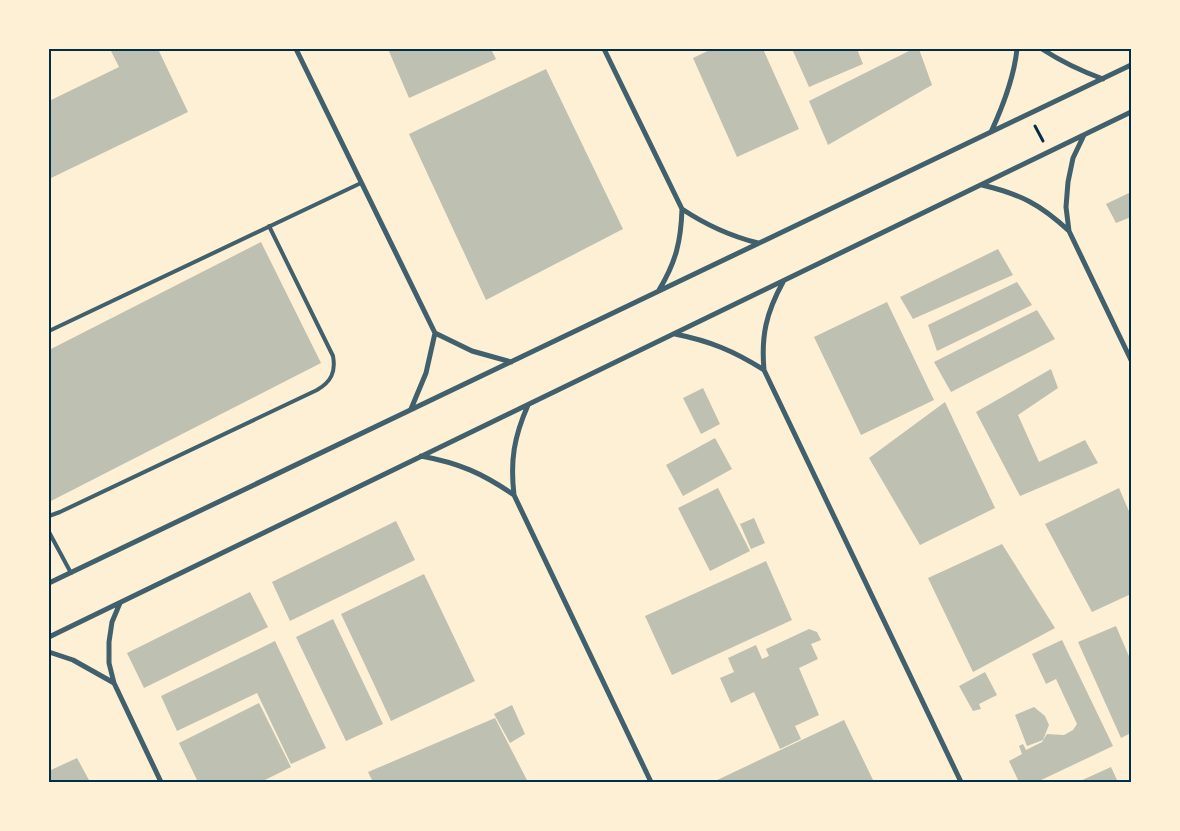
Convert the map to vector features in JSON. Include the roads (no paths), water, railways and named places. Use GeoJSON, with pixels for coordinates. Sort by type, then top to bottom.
{"type":"FeatureCollection","features":[{"type":"Feature","properties":{"kind":"street"},"geometry":{"type":"LineString","coordinates":[[296,49],[435,333],[472,351],[512,362]]}},
{"type":"Feature","properties":{"kind":"street"},"geometry":{"type":"LineString","coordinates":[[604,49],[682,208],[682,230],[678,252],[670,272],[659,291]]}},
{"type":"Feature","properties":{"kind":"street"},"geometry":{"type":"LineString","coordinates":[[991,132],[1011,82],[1017,49]]}},
{"type":"Feature","properties":{"kind":"street"},"geometry":{"type":"LineString","coordinates":[[1042,49],[1080,71],[1103,79]]}},
{"type":"Feature","properties":{"kind":"street"},"geometry":{"type":"LineString","coordinates":[[49,583],[1131,65]]}},
{"type":"Feature","properties":{"kind":"street"},"geometry":{"type":"LineString","coordinates":[[49,637],[1131,112]]}},
{"type":"Feature","properties":{"kind":"street"},"geometry":{"type":"LineString","coordinates":[[1084,135],[1074,158],[1068,182],[1066,207],[1069,232],[1131,360]]}},
{"type":"Feature","properties":{"kind":"street"},"geometry":{"type":"LineString","coordinates":[[982,185],[1006,190],[1030,200],[1051,214],[1069,232]]}},
{"type":"Feature","properties":{"kind":"street"},"geometry":{"type":"LineString","coordinates":[[682,208],[700,221],[719,230],[738,238],[759,243]]}},
{"type":"Feature","properties":{"kind":"street"},"geometry":{"type":"LineString","coordinates":[[783,282],[772,302],[765,324],[762,347],[764,370],[961,782]]}},
{"type":"Feature","properties":{"kind":"street"},"geometry":{"type":"LineString","coordinates":[[410,410],[426,373],[435,333]]}},
{"type":"Feature","properties":{"kind":"street"},"geometry":{"type":"LineString","coordinates":[[675,334],[699,338],[722,346],[764,370]]}},
{"type":"Feature","properties":{"kind":"street"},"geometry":{"type":"LineString","coordinates":[[528,405],[519,426],[513,449],[514,495],[651,782]]}},
{"type":"Feature","properties":{"kind":"street"},"geometry":{"type":"LineString","coordinates":[[421,456],[446,461],[470,469],[492,480],[514,495]]}},
{"type":"Feature","properties":{"kind":"street"},"geometry":{"type":"LineString","coordinates":[[120,603],[112,622],[109,662],[114,683],[161,782]]}},
{"type":"Feature","properties":{"kind":"street"},"geometry":{"type":"LineString","coordinates":[[49,652],[73,660],[114,683]]}},
{"type":"Feature","properties":{"kind":"lane"},"geometry":{"type":"LineString","coordinates":[[49,331],[361,183]]}},
{"type":"Feature","properties":{"kind":"lane"},"geometry":{"type":"LineString","coordinates":[[49,516],[317,390],[330,380],[334,372],[333,356],[269,226]]}},
{"type":"Feature","properties":{"kind":"lane"},"geometry":{"type":"LineString","coordinates":[[49,532],[71,573]]}}]}
